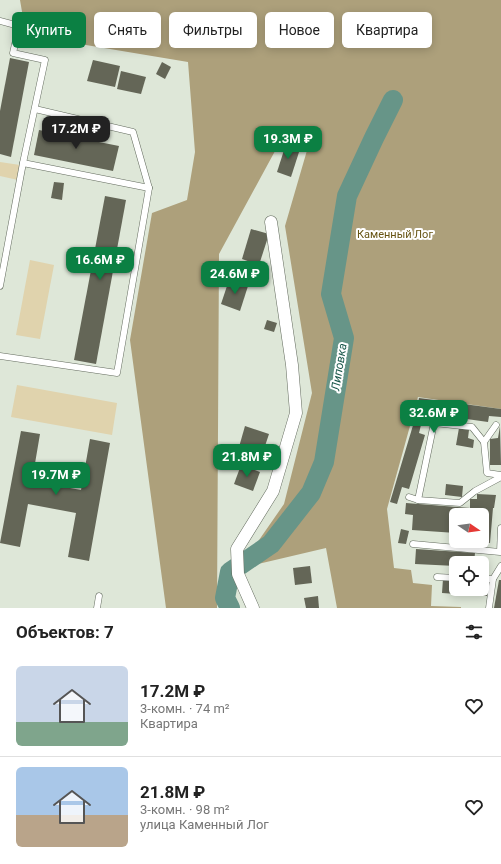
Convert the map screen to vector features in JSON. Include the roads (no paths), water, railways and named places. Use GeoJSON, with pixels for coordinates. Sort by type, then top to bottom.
{"type":"FeatureCollection","features":[{"type":"Feature","properties":{"kind":"street"},"geometry":{"type":"LineString","coordinates":[[253,608],[238,574],[237,549],[273,491],[296,413],[292,365],[271,222]]}},
{"type":"Feature","properties":{"kind":"lane"},"geometry":{"type":"LineString","coordinates":[[0,21],[19,26],[13,53],[45,60],[23,163],[0,286]]}},
{"type":"Feature","properties":{"kind":"lane"},"geometry":{"type":"LineString","coordinates":[[0,356],[117,373],[149,188],[133,132],[34,109]]}},
{"type":"Feature","properties":{"kind":"lane"},"geometry":{"type":"LineString","coordinates":[[23,163],[149,188]]}},
{"type":"Feature","properties":{"kind":"lane"},"geometry":{"type":"LineString","coordinates":[[418,500],[434,423],[472,427],[484,442],[487,473],[501,476]]}},
{"type":"Feature","properties":{"kind":"lane"},"geometry":{"type":"LineString","coordinates":[[484,442],[496,425]]}},
{"type":"Feature","properties":{"kind":"lane"},"geometry":{"type":"LineString","coordinates":[[409,498],[460,503],[475,491],[501,476]]}},
{"type":"Feature","properties":{"kind":"lane"},"geometry":{"type":"LineString","coordinates":[[489,608],[493,579],[501,566],[501,528]]}},
{"type":"Feature","properties":{"kind":"lane"},"geometry":{"type":"LineString","coordinates":[[413,544],[500,552]]}},
{"type":"Feature","properties":{"kind":"lane"},"geometry":{"type":"LineString","coordinates":[[437,577],[449,578]]}},
{"type":"Feature","properties":{"kind":"lane"},"geometry":{"type":"LineString","coordinates":[[97,608],[99,596]]}},
{"type":"Feature","properties":{"kind":"waterway","name":"Липовка"},"geometry":{"type":"LineString","coordinates":[[230,608],[225,598],[230,572],[271,544],[311,493],[324,462],[344,338],[331,294],[347,196],[393,100]]}},
{"type":"Feature","properties":{"kind":"park label","name":"Каменный Лог"},"geometry":{"type":"Point","coordinates":[395,234]}}]}
